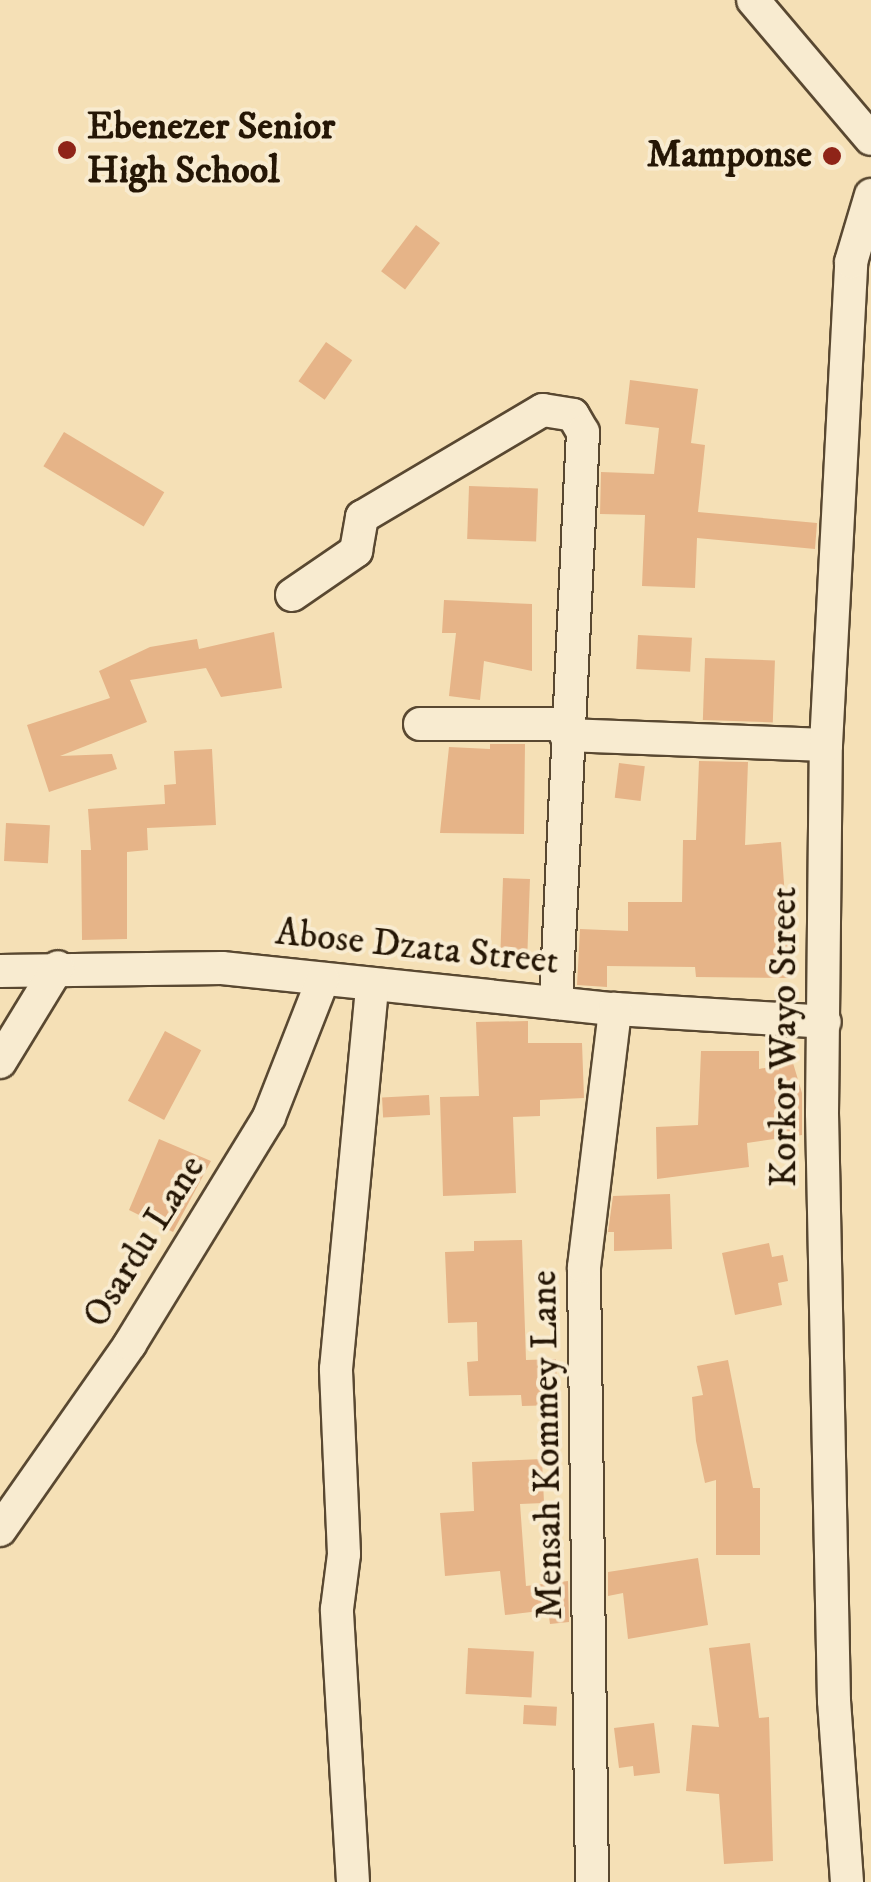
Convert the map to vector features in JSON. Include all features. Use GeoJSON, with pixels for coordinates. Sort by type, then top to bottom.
{"type":"FeatureCollection","features":[{"type":"Feature","properties":{"kind":"street"},"geometry":{"type":"LineString","coordinates":[[753,0],[871,139]]}},
{"type":"Feature","properties":{"kind":"street","name":"Korkor Wayo Street"},"geometry":{"type":"LineString","coordinates":[[847,1882],[834,1701],[825,1022],[826,745],[850,262],[871,196]]}},
{"type":"Feature","properties":{"kind":"street"},"geometry":{"type":"LineString","coordinates":[[292,595],[356,552],[362,517],[543,410],[573,415],[583,432],[556,1003]]}},
{"type":"Feature","properties":{"kind":"street"},"geometry":{"type":"LineString","coordinates":[[420,724],[826,745]]}},
{"type":"Feature","properties":{"kind":"street"},"geometry":{"type":"LineString","coordinates":[[0,1062],[58,966]]}},
{"type":"Feature","properties":{"kind":"street","name":"Abose Dzata Street"},"geometry":{"type":"LineString","coordinates":[[0,971],[58,966],[222,968],[614,1009],[825,1022]]}},
{"type":"Feature","properties":{"kind":"street","name":"Osardu Lane"},"geometry":{"type":"LineString","coordinates":[[0,1530],[130,1344],[251,1148],[323,979]]}},
{"type":"Feature","properties":{"kind":"street"},"geometry":{"type":"LineString","coordinates":[[354,1882],[337,1609],[344,1554],[336,1369],[372,986]]}},
{"type":"Feature","properties":{"kind":"street","name":"Mensah Kommey Lane"},"geometry":{"type":"LineString","coordinates":[[592,1882],[584,1267],[614,1009]]}},
{"type":"Feature","properties":{"kind":"building"},"geometry":{"type":"Polygon","coordinates":[[[416,225],[440,243],[405,289],[381,271],[416,225]]]}},
{"type":"Feature","properties":{"kind":"building"},"geometry":{"type":"Polygon","coordinates":[[[326,342],[352,360],[325,400],[298,381],[326,342]]]}},
{"type":"Feature","properties":{"kind":"building"},"geometry":{"type":"Polygon","coordinates":[[[630,380],[698,389],[691,443],[705,445],[698,512],[817,523],[815,549],[697,538],[695,588],[642,586],[645,515],[600,514],[601,472],[654,474],[659,428],[625,424],[630,380]]]}},
{"type":"Feature","properties":{"kind":"building"},"geometry":{"type":"Polygon","coordinates":[[[64,432],[164,492],[144,527],[43,466],[64,432]]]}},
{"type":"Feature","properties":{"kind":"building"},"geometry":{"type":"Polygon","coordinates":[[[469,486],[538,488],[536,541],[467,539],[469,486]]]}},
{"type":"Feature","properties":{"kind":"building"},"geometry":{"type":"Polygon","coordinates":[[[444,600],[532,604],[532,671],[484,661],[480,700],[449,696],[456,633],[442,633],[444,600]]]}},
{"type":"Feature","properties":{"kind":"building"},"geometry":{"type":"Polygon","coordinates":[[[274,632],[282,688],[221,697],[206,668],[130,680],[147,722],[60,756],[112,754],[117,769],[49,792],[27,725],[110,698],[99,671],[150,647],[197,639],[199,649],[274,632]]]}},
{"type":"Feature","properties":{"kind":"building"},"geometry":{"type":"Polygon","coordinates":[[[638,635],[692,638],[690,672],[636,669],[638,635]]]}},
{"type":"Feature","properties":{"kind":"building"},"geometry":{"type":"Polygon","coordinates":[[[705,658],[775,660],[773,722],[703,720],[705,658]]]}},
{"type":"Feature","properties":{"kind":"building"},"geometry":{"type":"Polygon","coordinates":[[[490,744],[525,744],[524,834],[440,833],[449,747],[490,749],[490,744]]]}},
{"type":"Feature","properties":{"kind":"building"},"geometry":{"type":"Polygon","coordinates":[[[212,749],[216,825],[147,828],[148,850],[127,852],[127,939],[82,940],[81,850],[91,850],[88,809],[165,804],[164,785],[176,784],[174,751],[212,749]]]}},
{"type":"Feature","properties":{"kind":"building"},"geometry":{"type":"Polygon","coordinates":[[[699,761],[748,762],[745,845],[781,842],[786,911],[795,911],[791,978],[696,977],[695,967],[607,966],[607,987],[577,985],[580,929],[628,931],[628,902],[682,902],[683,840],[696,840],[699,761]]]}},
{"type":"Feature","properties":{"kind":"building"},"geometry":{"type":"Polygon","coordinates":[[[619,763],[645,766],[641,801],[615,798],[619,763]]]}},
{"type":"Feature","properties":{"kind":"building"},"geometry":{"type":"Polygon","coordinates":[[[6,823],[50,825],[48,863],[4,861],[6,823]]]}},
{"type":"Feature","properties":{"kind":"building"},"geometry":{"type":"Polygon","coordinates":[[[503,878],[530,879],[527,953],[500,952],[503,878]]]}},
{"type":"Feature","properties":{"kind":"building"},"geometry":{"type":"Polygon","coordinates":[[[528,1021],[528,1043],[582,1043],[584,1098],[540,1100],[540,1116],[513,1117],[516,1193],[443,1196],[440,1097],[479,1096],[476,1022],[528,1021]]]}},
{"type":"Feature","properties":{"kind":"building"},"geometry":{"type":"Polygon","coordinates":[[[165,1031],[201,1050],[164,1120],[128,1101],[165,1031]]]}},
{"type":"Feature","properties":{"kind":"building"},"geometry":{"type":"Polygon","coordinates":[[[701,1051],[759,1051],[759,1069],[793,1063],[802,1093],[802,1135],[747,1143],[749,1167],[657,1179],[656,1127],[698,1125],[701,1051]]]}},
{"type":"Feature","properties":{"kind":"building"},"geometry":{"type":"Polygon","coordinates":[[[429,1095],[430,1115],[383,1117],[382,1097],[429,1095]]]}},
{"type":"Feature","properties":{"kind":"building"},"geometry":{"type":"Polygon","coordinates":[[[159,1139],[211,1161],[173,1232],[129,1210],[159,1139]]]}},
{"type":"Feature","properties":{"kind":"building"},"geometry":{"type":"Polygon","coordinates":[[[670,1194],[672,1249],[614,1251],[614,1232],[608,1232],[613,1196],[670,1194]]]}},
{"type":"Feature","properties":{"kind":"building"},"geometry":{"type":"Polygon","coordinates":[[[522,1240],[526,1360],[556,1359],[558,1405],[522,1406],[521,1395],[469,1396],[467,1362],[478,1361],[477,1322],[448,1323],[445,1252],[474,1251],[474,1241],[522,1240]]]}},
{"type":"Feature","properties":{"kind":"building"},"geometry":{"type":"Polygon","coordinates":[[[769,1243],[772,1257],[783,1255],[788,1281],[778,1283],[782,1305],[735,1315],[722,1253],[769,1243]]]}},
{"type":"Feature","properties":{"kind":"building"},"geometry":{"type":"Polygon","coordinates":[[[728,1360],[753,1488],[760,1488],[760,1555],[716,1555],[716,1480],[705,1483],[696,1441],[692,1397],[703,1395],[697,1366],[728,1360]]]}},
{"type":"Feature","properties":{"kind":"building"},"geometry":{"type":"Polygon","coordinates":[[[542,1459],[544,1503],[520,1504],[526,1586],[568,1581],[569,1622],[550,1624],[548,1610],[505,1615],[500,1571],[445,1576],[440,1513],[474,1511],[472,1462],[542,1459]]]}},
{"type":"Feature","properties":{"kind":"building"},"geometry":{"type":"Polygon","coordinates":[[[698,1558],[708,1625],[628,1639],[623,1593],[608,1596],[608,1572],[698,1558]]]}},
{"type":"Feature","properties":{"kind":"building"},"geometry":{"type":"Polygon","coordinates":[[[750,1643],[759,1718],[769,1717],[773,1861],[724,1864],[719,1794],[686,1791],[692,1725],[719,1727],[709,1648],[750,1643]]]}},
{"type":"Feature","properties":{"kind":"building"},"geometry":{"type":"Polygon","coordinates":[[[468,1648],[534,1651],[532,1697],[466,1694],[468,1648]]]}},
{"type":"Feature","properties":{"kind":"building"},"geometry":{"type":"Polygon","coordinates":[[[524,1705],[557,1707],[556,1726],[523,1724],[524,1705]]]}},
{"type":"Feature","properties":{"kind":"building"},"geometry":{"type":"Polygon","coordinates":[[[654,1723],[660,1773],[634,1776],[633,1766],[619,1768],[614,1728],[654,1723]]]}},
{"type":"Feature","properties":{"kind":"place","name":"Ebenezer Senior High School"},"geometry":{"type":"Point","coordinates":[67,150]}},
{"type":"Feature","properties":{"kind":"place","name":"Mamponse"},"geometry":{"type":"Point","coordinates":[832,156]}}]}
